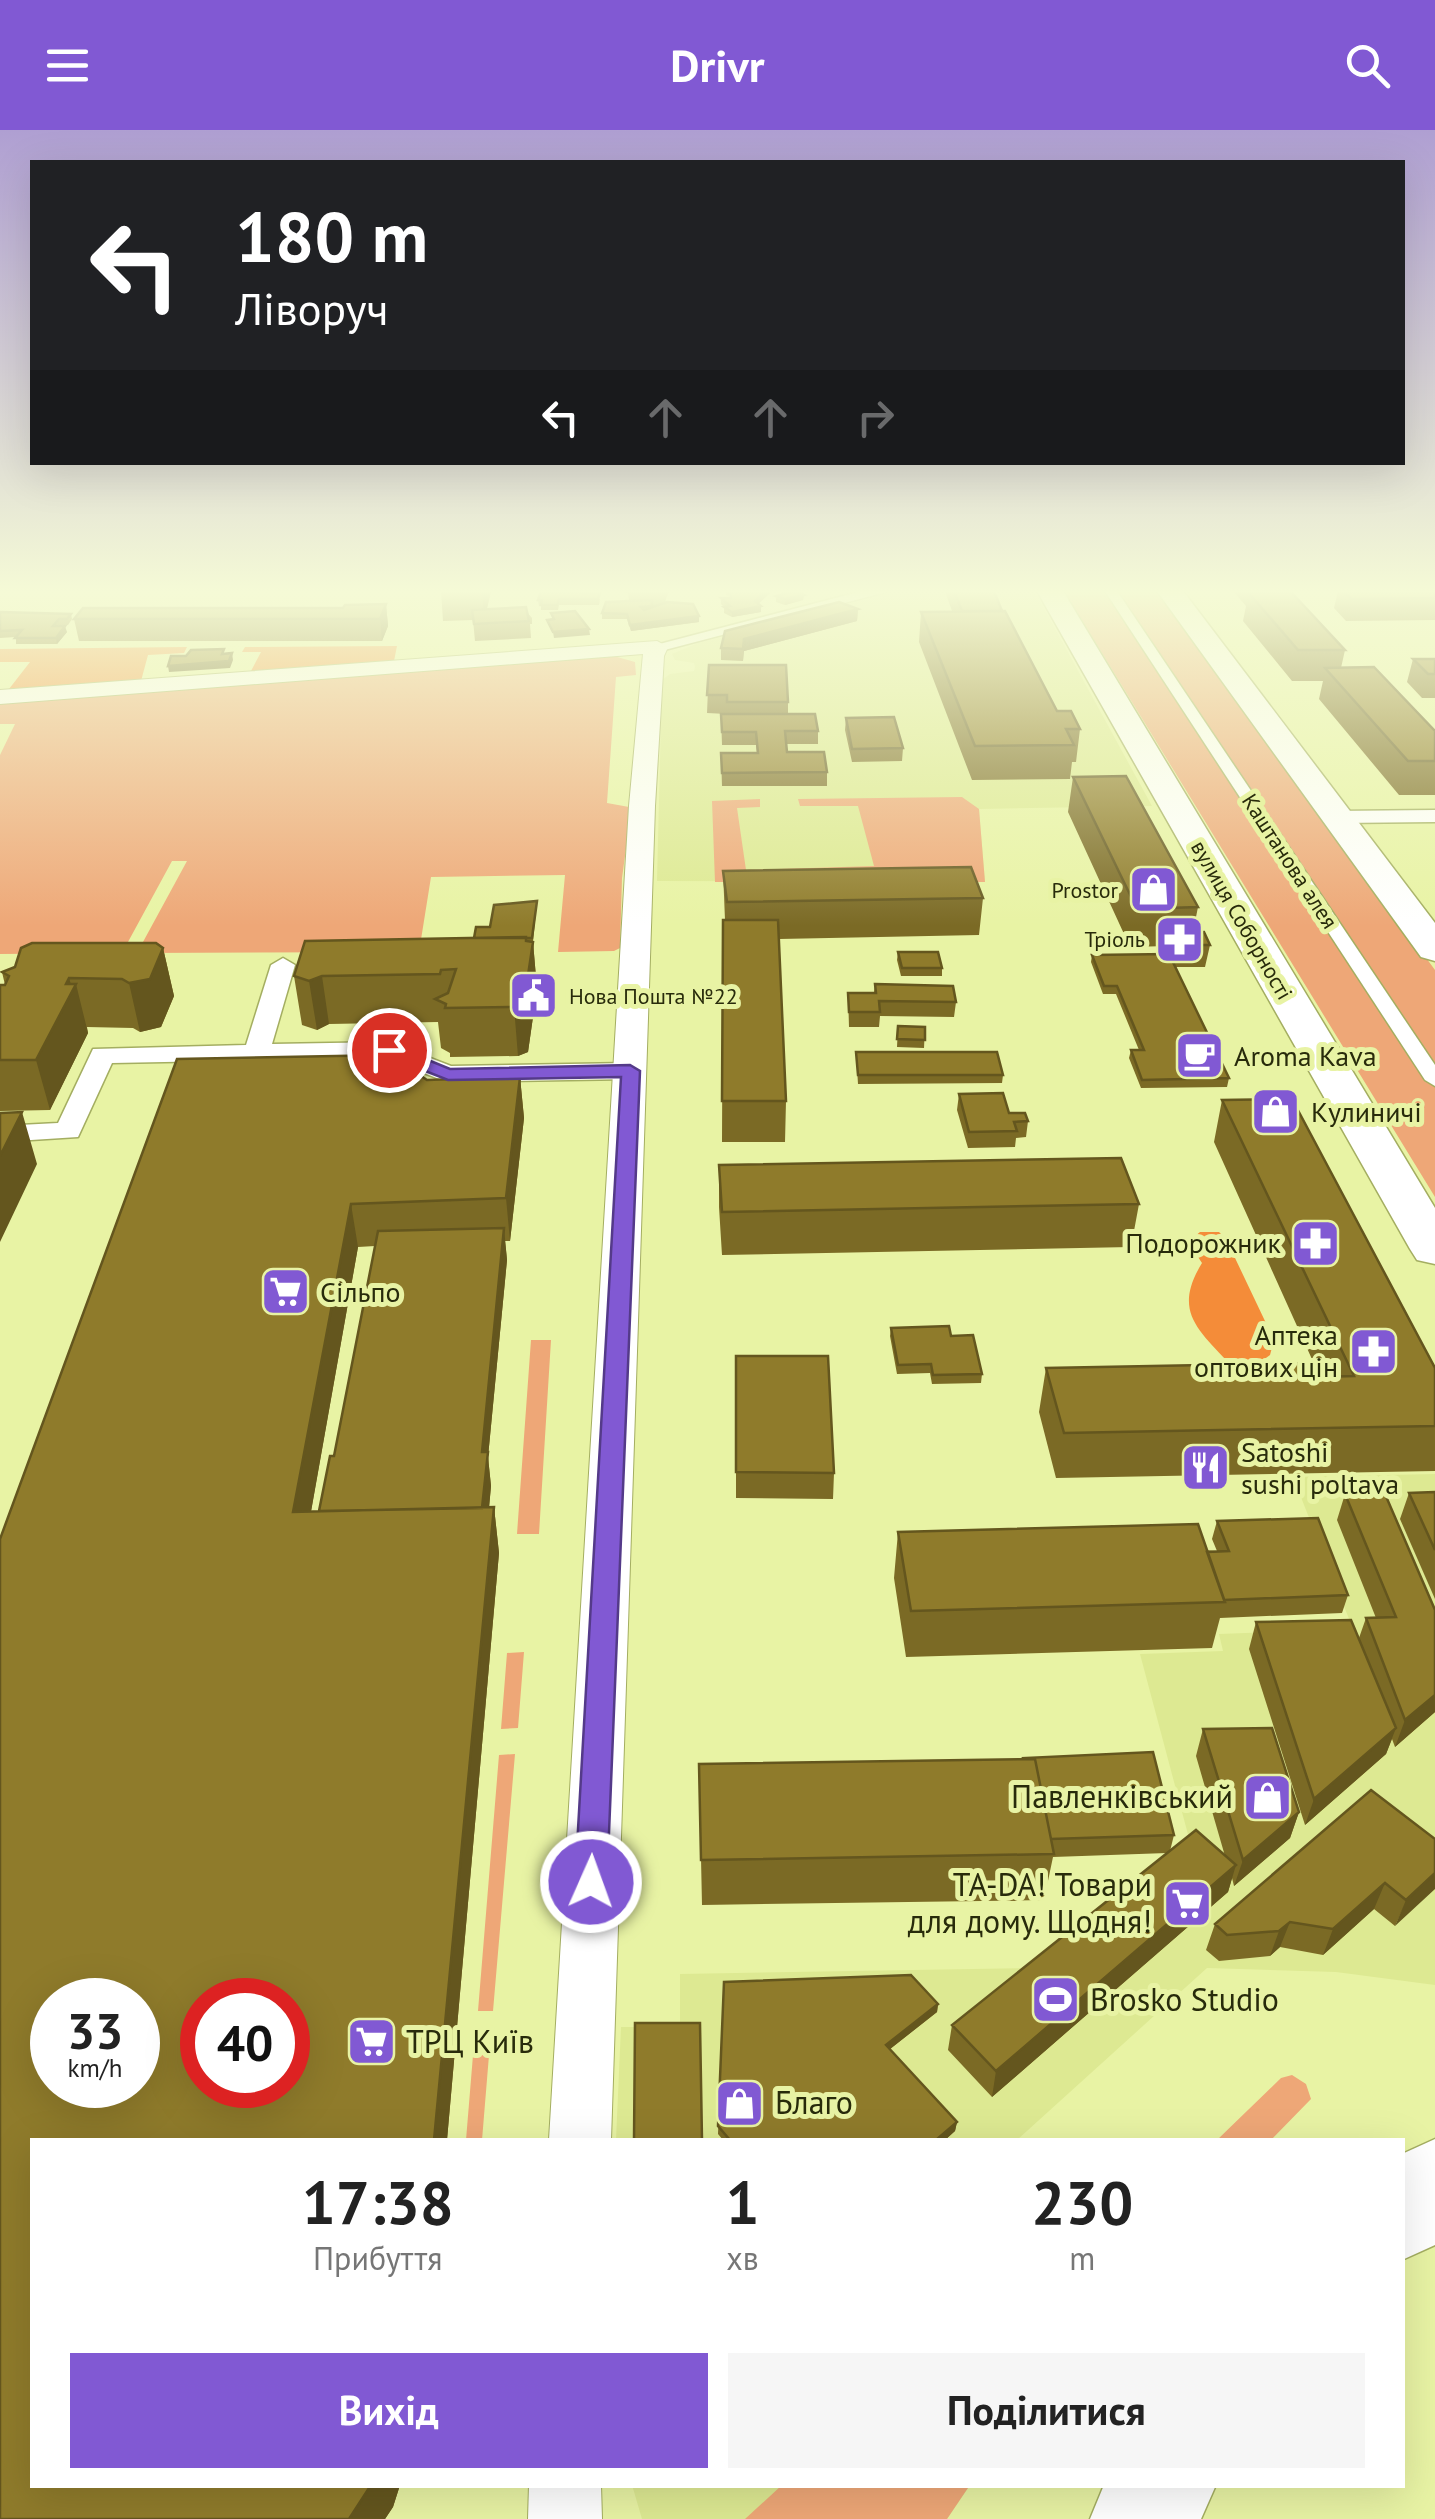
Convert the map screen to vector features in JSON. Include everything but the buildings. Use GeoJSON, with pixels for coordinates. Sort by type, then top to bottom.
{"type":"FeatureCollection","features":[{"type":"Feature","properties":{"kind":"main road","name":"вулиця Соборності"},"geometry":{"type":"LineString","coordinates":[[1115,702],[1435,1249]]}},
{"type":"Feature","properties":{"kind":"main road"},"geometry":{"type":"LineString","coordinates":[[1253,702],[1435,949]]}},
{"type":"Feature","properties":{"kind":"main road"},"geometry":{"type":"LineString","coordinates":[[1405,2215],[1435,2181]]}},
{"type":"Feature","properties":{"kind":"main road"},"geometry":{"type":"LineString","coordinates":[[1138,2519],[1165,2488]]}},
{"type":"Feature","properties":{"kind":"street"},"geometry":{"type":"LineString","coordinates":[[580,2138],[649,702]]}},
{"type":"Feature","properties":{"kind":"street","name":"Каштанова алея"},"geometry":{"type":"LineString","coordinates":[[1185,702],[1435,1080]]}},
{"type":"Feature","properties":{"kind":"street"},"geometry":{"type":"LineString","coordinates":[[1338,817],[1435,816]]}},
{"type":"Feature","properties":{"kind":"street"},"geometry":{"type":"LineString","coordinates":[[257,1052],[283,966]]}},
{"type":"Feature","properties":{"kind":"street"},"geometry":{"type":"LineString","coordinates":[[0,1134],[68,1131],[102,1055],[389,1050],[448,1074],[630,1071]]}},
{"type":"Feature","properties":{"kind":"street"},"geometry":{"type":"LineString","coordinates":[[565,2488],[565,2519]]}},
{"type":"Feature","properties":{"kind":"shaded area"},"geometry":{"type":"Polygon","coordinates":[[[614,702],[607,803],[629,807],[631,812],[622,878],[620,948],[558,952],[565,875],[431,877],[419,952],[137,953],[187,861],[172,861],[122,953],[0,954],[0,755],[15,724],[0,724],[0,703],[614,702]]]}},
{"type":"Feature","properties":{"kind":"shaded area"},"geometry":{"type":"Polygon","coordinates":[[[661,702],[1095,702],[1152,806],[979,809],[985,882],[657,881],[661,702]]]}},
{"type":"Feature","properties":{"kind":"shaded area"},"geometry":{"type":"Polygon","coordinates":[[[1132,702],[1239,702],[1435,970],[1435,1197],[1132,702]]]}},
{"type":"Feature","properties":{"kind":"shaded area"},"geometry":{"type":"Polygon","coordinates":[[[962,797],[979,809],[985,882],[715,882],[712,801],[760,799],[760,807],[737,808],[746,870],[874,866],[858,806],[800,806],[798,799],[962,797]]]}},
{"type":"Feature","properties":{"kind":"shaded area"},"geometry":{"type":"Polygon","coordinates":[[[1200,1232],[1219,1232],[1226,1239],[1274,1340],[1270,1355],[1255,1366],[1227,1361],[1192,1316],[1190,1293],[1202,1263],[1188,1242],[1200,1232]]]}},
{"type":"Feature","properties":{"kind":"shaded area"},"geometry":{"type":"Polygon","coordinates":[[[531,1340],[551,1340],[539,1534],[517,1534],[531,1340]]]}},
{"type":"Feature","properties":{"kind":"shaded area"},"geometry":{"type":"Polygon","coordinates":[[[1435,1474],[1435,1985],[1336,1972],[1207,1968],[1019,2138],[616,2138],[621,2027],[680,2027],[680,1974],[1034,1968],[1190,1842],[1140,1654],[1223,1651],[1219,1634],[1353,1629],[1293,1477],[1435,1474]]]}},
{"type":"Feature","properties":{"kind":"shaded area"},"geometry":{"type":"Polygon","coordinates":[[[524,1652],[518,1728],[501,1729],[507,1653],[524,1652]]]}},
{"type":"Feature","properties":{"kind":"shaded area"},"geometry":{"type":"Polygon","coordinates":[[[515,1754],[493,2011],[478,2011],[499,1755],[515,1754]]]}},
{"type":"Feature","properties":{"kind":"shaded area"},"geometry":{"type":"Polygon","coordinates":[[[474,2043],[490,2043],[482,2138],[466,2138],[474,2043]]]}},
{"type":"Feature","properties":{"kind":"shaded area"},"geometry":{"type":"Polygon","coordinates":[[[1292,2075],[1306,2084],[1311,2099],[1273,2138],[1219,2138],[1281,2078],[1292,2075]]]}},
{"type":"Feature","properties":{"kind":"shaded area"},"geometry":{"type":"Polygon","coordinates":[[[633,2488],[968,2488],[947,2519],[642,2519],[633,2488]]]}},
{"type":"Feature","properties":{"kind":"shaded area"},"geometry":{"type":"Polygon","coordinates":[[[779,2488],[968,2488],[947,2519],[745,2519],[779,2488]]]}},
{"type":"Feature","properties":{"kind":"place","name":"Prostor"},"geometry":{"type":"Point","coordinates":[1153,890]}},
{"type":"Feature","properties":{"kind":"place","name":"Тріоль"},"geometry":{"type":"Point","coordinates":[1180,939]}},
{"type":"Feature","properties":{"kind":"place","name":"Нова Пошта №22"},"geometry":{"type":"Point","coordinates":[534,996]}},
{"type":"Feature","properties":{"kind":"place","name":"Aroma Kava"},"geometry":{"type":"Point","coordinates":[1199,1056]}},
{"type":"Feature","properties":{"kind":"place","name":"Кулиничі"},"geometry":{"type":"Point","coordinates":[1276,1112]}},
{"type":"Feature","properties":{"kind":"place","name":"Подорожник"},"geometry":{"type":"Point","coordinates":[1316,1243]}},
{"type":"Feature","properties":{"kind":"place","name":"Сільпо"},"geometry":{"type":"Point","coordinates":[285,1292]}},
{"type":"Feature","properties":{"kind":"place","name":"Аптека оптових цін"},"geometry":{"type":"Point","coordinates":[1373,1351]}},
{"type":"Feature","properties":{"kind":"place","name":"Satoshi sushi poltava"},"geometry":{"type":"Point","coordinates":[1206,1468]}},
{"type":"Feature","properties":{"kind":"place","name":"Павленківський"},"geometry":{"type":"Point","coordinates":[1268,1797]}},
{"type":"Feature","properties":{"kind":"place","name":"TA-DA! Товари для дому. Щодня!"},"geometry":{"type":"Point","coordinates":[1187,1903]}},
{"type":"Feature","properties":{"kind":"place","name":"Brosko Studio"},"geometry":{"type":"Point","coordinates":[1055,2000]}},
{"type":"Feature","properties":{"kind":"place","name":"ТРЦ Київ"},"geometry":{"type":"Point","coordinates":[371,2042]}},
{"type":"Feature","properties":{"kind":"place","name":"Благо"},"geometry":{"type":"Point","coordinates":[740,2103]}},
{"type":"Feature","properties":{"kind":"route"},"geometry":{"type":"LineString","coordinates":[[389,1050],[448,1074],[630,1071],[591,1882]]}}]}
